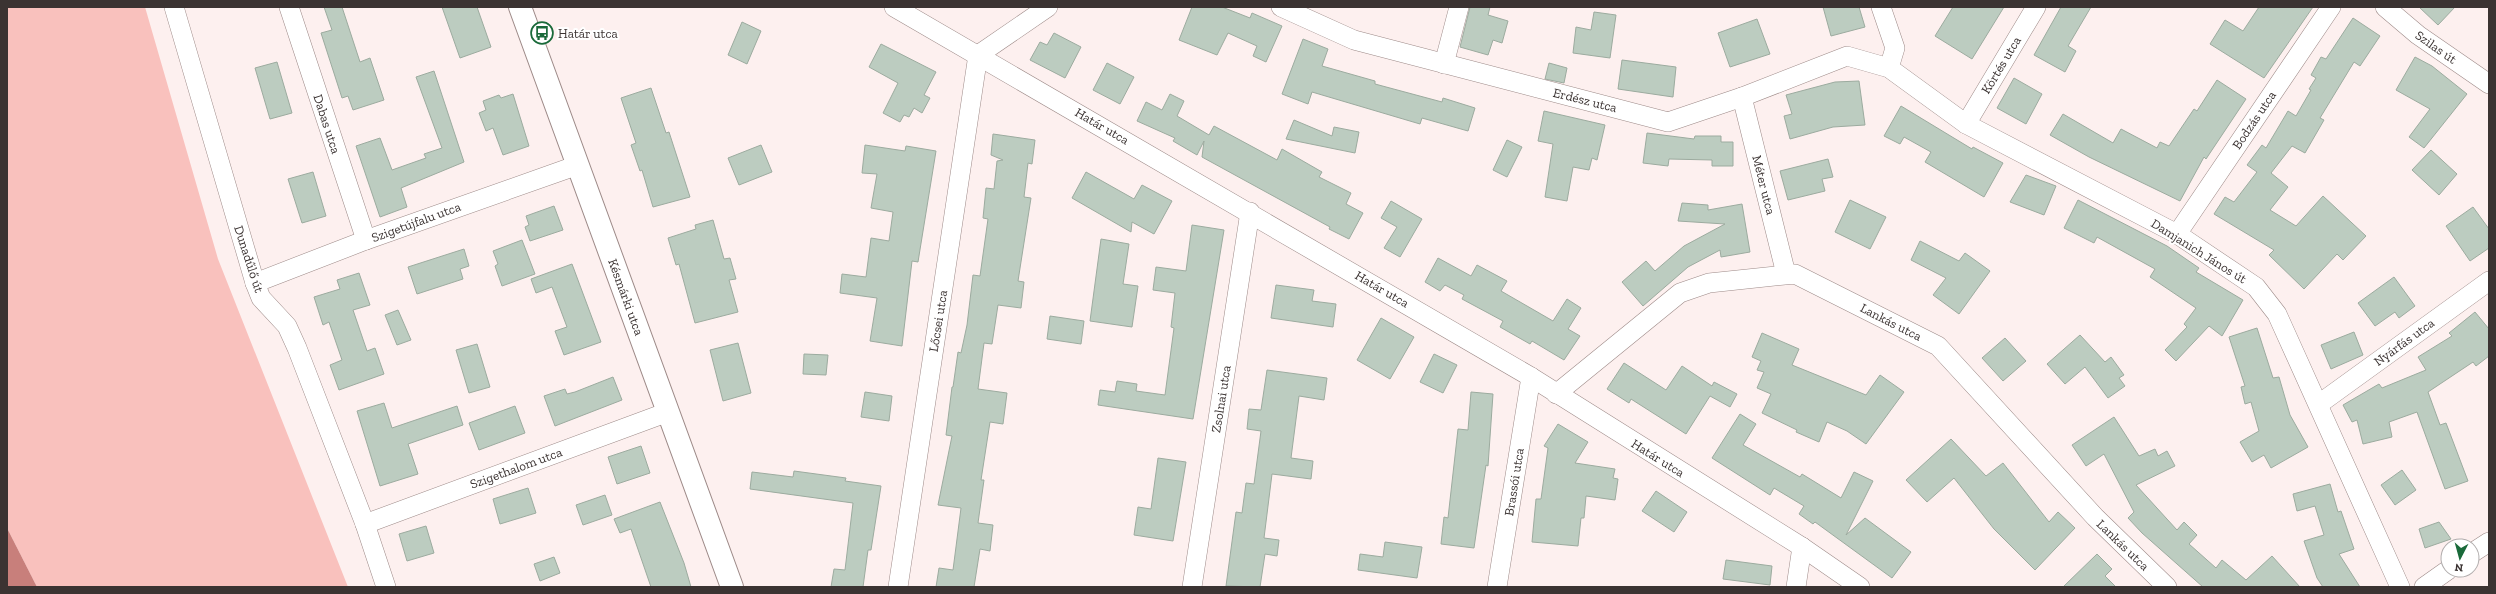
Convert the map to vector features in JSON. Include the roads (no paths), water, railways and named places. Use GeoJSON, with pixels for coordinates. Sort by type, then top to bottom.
{"type":"FeatureCollection","features":[{"type":"Feature","properties":{"kind":"street","name":"Dunadűlő út"},"geometry":{"type":"LineString","coordinates":[[174,7],[255,284],[261,298],[286,326],[294,342],[365,524],[386,587]]}},
{"type":"Feature","properties":{"kind":"street","name":"Dabas utca"},"geometry":{"type":"LineString","coordinates":[[289,7],[366,240]]}},
{"type":"Feature","properties":{"kind":"street","name":"Késmárki utca"},"geometry":{"type":"LineString","coordinates":[[520,7],[732,587]]}},
{"type":"Feature","properties":{"kind":"street","name":"Határ utca"},"geometry":{"type":"LineString","coordinates":[[894,7],[1250,212],[1531,377],[1802,547],[1860,587]]}},
{"type":"Feature","properties":{"kind":"street"},"geometry":{"type":"LineString","coordinates":[[978,55],[1048,7]]}},
{"type":"Feature","properties":{"kind":"street","name":"Erdész utca"},"geometry":{"type":"LineString","coordinates":[[1281,7],[1354,40],[1668,122],[1742,97],[1847,56],[1889,68]]}},
{"type":"Feature","properties":{"kind":"street"},"geometry":{"type":"LineString","coordinates":[[1444,64],[1459,7]]}},
{"type":"Feature","properties":{"kind":"street"},"geometry":{"type":"LineString","coordinates":[[1882,7],[1896,48],[1889,68]]}},
{"type":"Feature","properties":{"kind":"street","name":"Körtés utca"},"geometry":{"type":"LineString","coordinates":[[1966,124],[2036,7]]}},
{"type":"Feature","properties":{"kind":"street","name":"Bodzás utca"},"geometry":{"type":"LineString","coordinates":[[2177,234],[2331,7]]}},
{"type":"Feature","properties":{"kind":"street","name":"Szilas út"},"geometry":{"type":"LineString","coordinates":[[2385,7],[2418,35],[2489,84]]}},
{"type":"Feature","properties":{"kind":"street","name":"Lőcsei utca"},"geometry":{"type":"LineString","coordinates":[[898,587],[978,55]]}},
{"type":"Feature","properties":{"kind":"street","name":"Damjanich János út"},"geometry":{"type":"LineString","coordinates":[[1889,68],[1966,124],[2177,234],[2256,287],[2277,314],[2319,404],[2400,587]]}},
{"type":"Feature","properties":{"kind":"street","name":"Méter utca"},"geometry":{"type":"LineString","coordinates":[[1742,97],[1786,274]]}},
{"type":"Feature","properties":{"kind":"street","name":"Szigetújfalu utca"},"geometry":{"type":"LineString","coordinates":[[255,284],[366,240],[578,165]]}},
{"type":"Feature","properties":{"kind":"street","name":"Zsolnai utca"},"geometry":{"type":"LineString","coordinates":[[1192,587],[1250,212]]}},
{"type":"Feature","properties":{"kind":"street","name":"Lankás utca"},"geometry":{"type":"LineString","coordinates":[[1556,394],[1680,293],[1710,283],[1795,274],[1938,346],[2095,518],[2167,587]]}},
{"type":"Feature","properties":{"kind":"street","name":"Nyárfás utca"},"geometry":{"type":"LineString","coordinates":[[2319,404],[2489,281]]}},
{"type":"Feature","properties":{"kind":"street","name":"Brassói utca"},"geometry":{"type":"LineString","coordinates":[[1497,587],[1531,377]]}},
{"type":"Feature","properties":{"kind":"street","name":"Szigethalom utca"},"geometry":{"type":"LineString","coordinates":[[365,524],[668,412]]}},
{"type":"Feature","properties":{"kind":"street"},"geometry":{"type":"LineString","coordinates":[[2480,548],[2489,542]]}},
{"type":"Feature","properties":{"kind":"street"},"geometry":{"type":"LineString","coordinates":[[1796,587],[1802,547]]}},
{"type":"Feature","properties":{"kind":"street"},"geometry":{"type":"LineString","coordinates":[[2424,587],[2440,576]]}},
{"type":"Feature","properties":{"kind":"place","name":"Határ utca"},"geometry":{"type":"Point","coordinates":[542,33]}}]}
